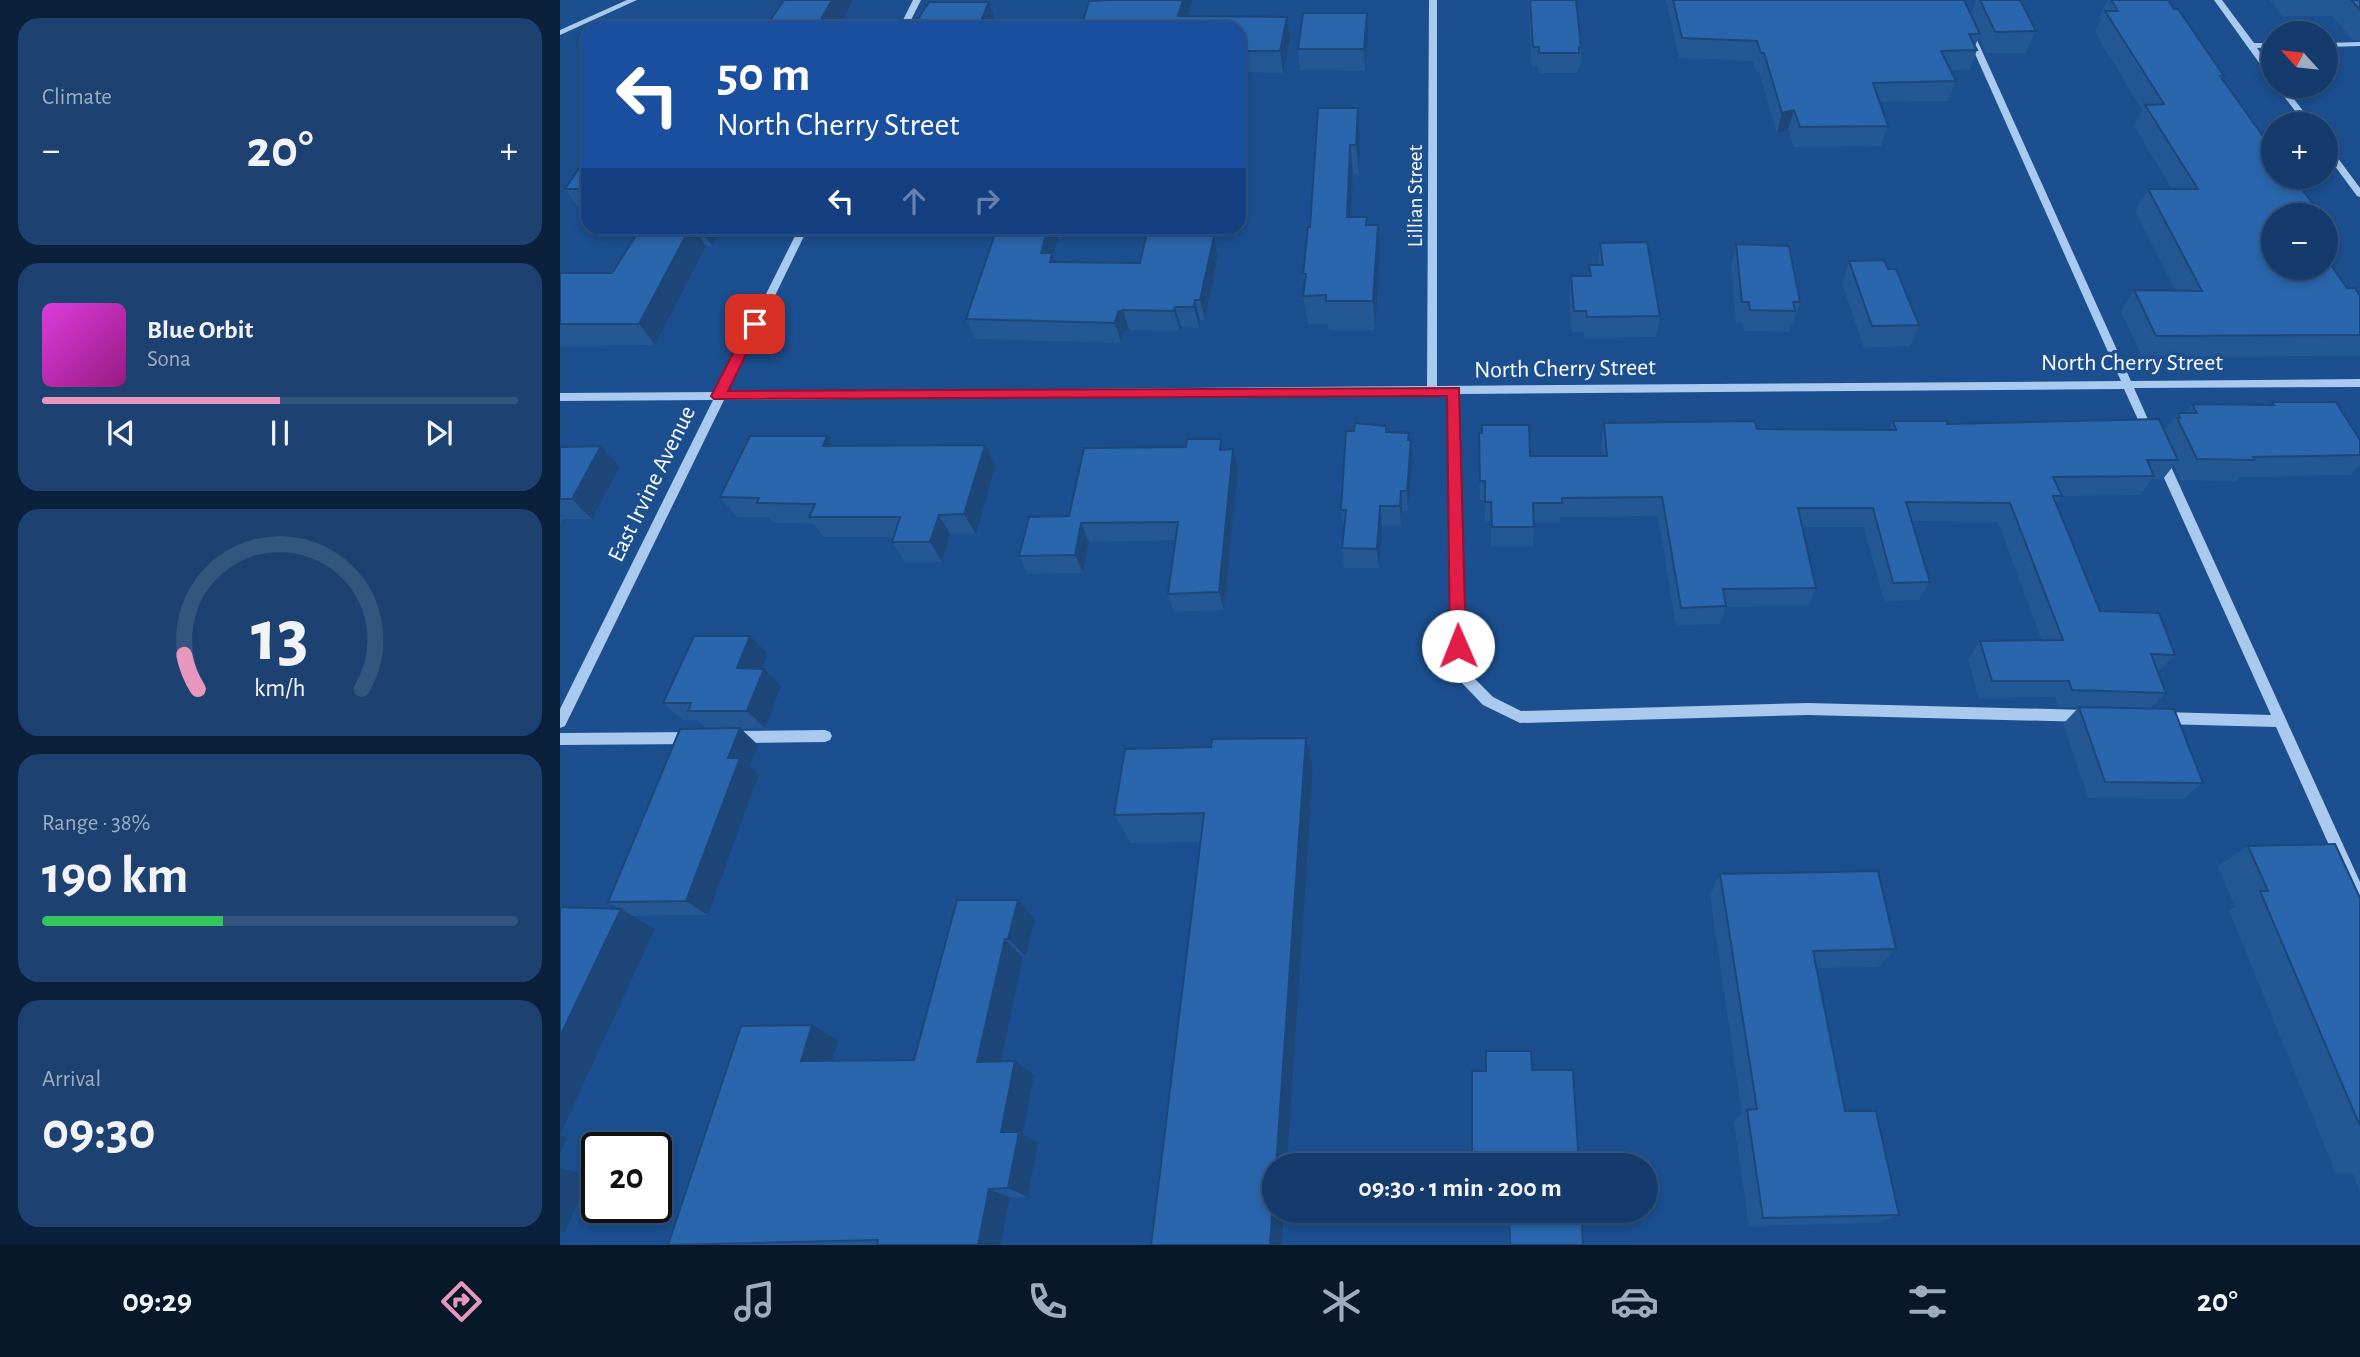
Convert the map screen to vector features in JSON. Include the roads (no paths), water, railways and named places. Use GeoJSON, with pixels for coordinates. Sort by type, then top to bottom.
{"type":"FeatureCollection","features":[{"type":"Feature","properties":{"kind":"street"},"geometry":{"type":"LineString","coordinates":[[587,21],[633,0]]}},
{"type":"Feature","properties":{"kind":"street"},"geometry":{"type":"LineString","coordinates":[[906,21],[917,0]]}},
{"type":"Feature","properties":{"kind":"street","name":"Lillian Street"},"geometry":{"type":"LineString","coordinates":[[1432,392],[1433,0]]}},
{"type":"Feature","properties":{"kind":"street"},"geometry":{"type":"LineString","coordinates":[[1955,0],[2360,898]]}},
{"type":"Feature","properties":{"kind":"street"},"geometry":{"type":"LineString","coordinates":[[2218,0],[2261,60]]}},
{"type":"Feature","properties":{"kind":"street"},"geometry":{"type":"LineString","coordinates":[[560,33],[581,24]]}},
{"type":"Feature","properties":{"kind":"street"},"geometry":{"type":"LineString","coordinates":[[2338,44],[2360,44]]}},
{"type":"Feature","properties":{"kind":"street"},"geometry":{"type":"LineString","coordinates":[[2251,46],[2261,46]]}},
{"type":"Feature","properties":{"kind":"street"},"geometry":{"type":"LineString","coordinates":[[2289,98],[2300,112]]}},
{"type":"Feature","properties":{"kind":"street"},"geometry":{"type":"LineString","coordinates":[[2338,164],[2360,194]]}},
{"type":"Feature","properties":{"kind":"street","name":"East Irvine Avenue"},"geometry":{"type":"LineString","coordinates":[[560,722],[799,235]]}},
{"type":"Feature","properties":{"kind":"street","name":"North Cherry Street"},"geometry":{"type":"LineString","coordinates":[[560,397],[2360,383]]}},
{"type":"Feature","properties":{"kind":"street"},"geometry":{"type":"LineString","coordinates":[[1454,391],[1458,646],[1465,678],[1488,701],[1520,717],[1808,709],[2100,716]]}},
{"type":"Feature","properties":{"kind":"street"},"geometry":{"type":"LineString","coordinates":[[2141,718],[2280,721]]}},
{"type":"Feature","properties":{"kind":"street"},"geometry":{"type":"LineString","coordinates":[[560,739],[825,736]]}}]}
